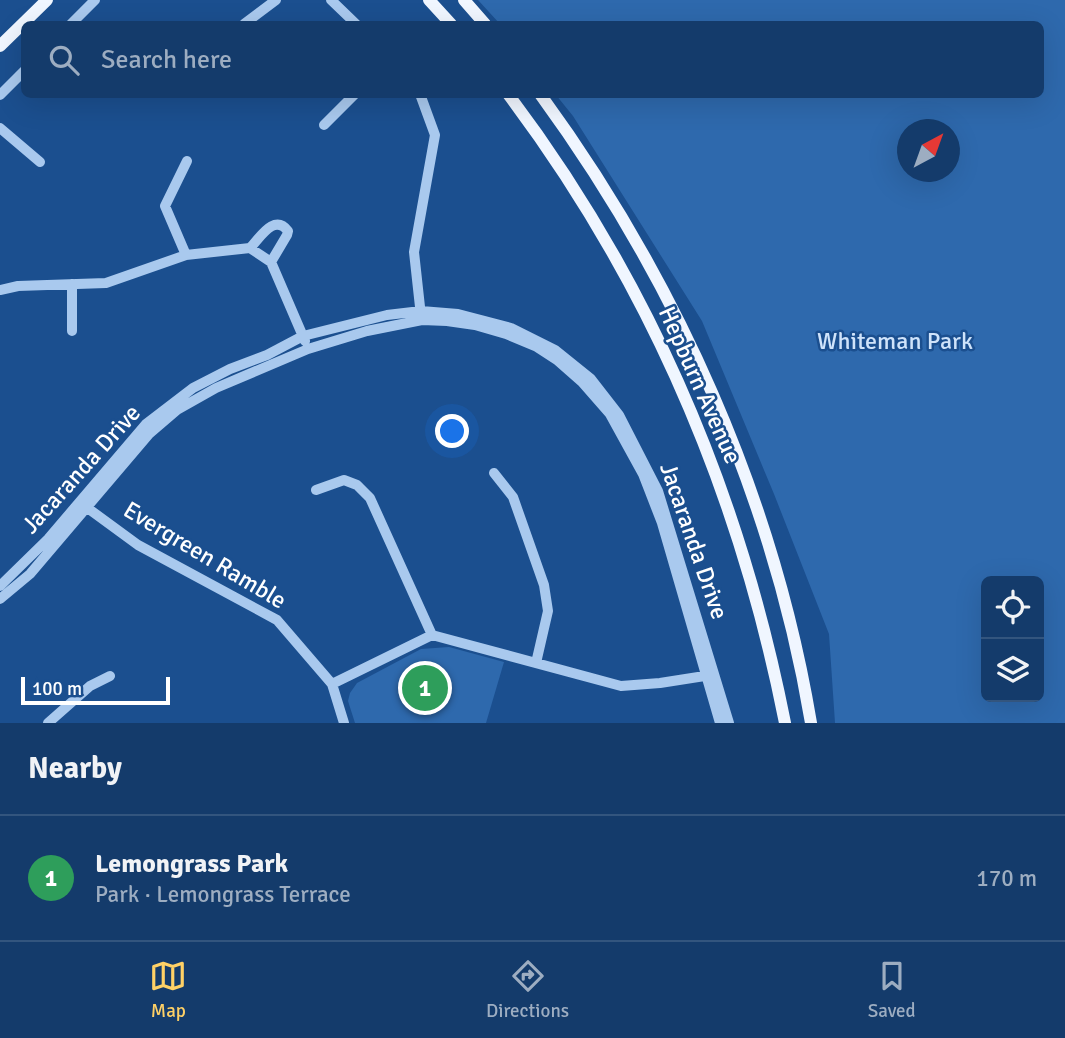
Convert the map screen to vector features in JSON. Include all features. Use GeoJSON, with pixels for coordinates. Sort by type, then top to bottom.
{"type":"FeatureCollection","features":[{"type":"Feature","properties":{"kind":"main road"},"geometry":{"type":"LineString","coordinates":[[26,21],[47,0]]}},
{"type":"Feature","properties":{"kind":"main road"},"geometry":{"type":"LineString","coordinates":[[429,0],[448,21]]}},
{"type":"Feature","properties":{"kind":"main road"},"geometry":{"type":"LineString","coordinates":[[464,0],[482,21]]}},
{"type":"Feature","properties":{"kind":"main road"},"geometry":{"type":"LineString","coordinates":[[0,46],[21,25]]}},
{"type":"Feature","properties":{"kind":"main road","name":"Hepburn Avenue"},"geometry":{"type":"LineString","coordinates":[[511,98],[563,171],[611,250],[655,331],[684,394],[741,544],[766,633],[785,723]]}},
{"type":"Feature","properties":{"kind":"main road","name":"Hepburn Avenue"},"geometry":{"type":"LineString","coordinates":[[543,98],[634,237],[678,319],[717,405],[751,492],[772,559],[791,627],[811,723]]}},
{"type":"Feature","properties":{"kind":"street"},"geometry":{"type":"LineString","coordinates":[[78,21],[95,0]]}},
{"type":"Feature","properties":{"kind":"street"},"geometry":{"type":"LineString","coordinates":[[248,21],[276,0]]}},
{"type":"Feature","properties":{"kind":"street"},"geometry":{"type":"LineString","coordinates":[[331,0],[353,21]]}},
{"type":"Feature","properties":{"kind":"street"},"geometry":{"type":"LineString","coordinates":[[0,95],[21,74]]}},
{"type":"Feature","properties":{"kind":"street"},"geometry":{"type":"LineString","coordinates":[[324,125],[351,98]]}},
{"type":"Feature","properties":{"kind":"street"},"geometry":{"type":"LineString","coordinates":[[421,98],[435,135],[414,252],[421,315]]}},
{"type":"Feature","properties":{"kind":"street"},"geometry":{"type":"LineString","coordinates":[[0,128],[40,162]]}},
{"type":"Feature","properties":{"kind":"street"},"geometry":{"type":"LineString","coordinates":[[186,255],[165,206],[187,160]]}},
{"type":"Feature","properties":{"kind":"street"},"geometry":{"type":"LineString","coordinates":[[250,248],[270,226],[284,225],[288,230],[287,235],[271,262]]}},
{"type":"Feature","properties":{"kind":"street"},"geometry":{"type":"LineString","coordinates":[[0,289],[106,283],[186,255],[250,248],[271,262],[309,349]]}},
{"type":"Feature","properties":{"kind":"street"},"geometry":{"type":"LineString","coordinates":[[72,284],[72,331]]}},
{"type":"Feature","properties":{"kind":"street","name":"Jacaranda Drive"},"geometry":{"type":"LineString","coordinates":[[0,586],[149,434],[177,410],[216,388],[309,349],[421,315]]}},
{"type":"Feature","properties":{"kind":"street","name":"Jacaranda Drive"},"geometry":{"type":"LineString","coordinates":[[0,599],[30,573],[146,424],[175,400],[230,369],[267,355],[303,336],[362,321],[421,315],[475,325],[537,347],[582,382],[610,414],[643,474],[662,523],[710,675],[729,723]]}},
{"type":"Feature","properties":{"kind":"street"},"geometry":{"type":"LineString","coordinates":[[494,473],[513,497],[544,585],[548,611],[536,663]]}},
{"type":"Feature","properties":{"kind":"street"},"geometry":{"type":"LineString","coordinates":[[316,490],[344,480],[357,485],[370,498],[432,635]]}},
{"type":"Feature","properties":{"kind":"street","name":"Evergreen Ramble"},"geometry":{"type":"LineString","coordinates":[[82,504],[138,545],[277,620],[332,684],[344,723]]}},
{"type":"Feature","properties":{"kind":"street"},"geometry":{"type":"LineString","coordinates":[[332,684],[432,635],[621,685],[710,675]]}},
{"type":"Feature","properties":{"kind":"street","name":"Jacaranda Drive"},"geometry":{"type":"LineString","coordinates":[[710,675],[720,723]]}},
{"type":"Feature","properties":{"kind":"street"},"geometry":{"type":"LineString","coordinates":[[48,723],[90,686],[110,676]]}},
{"type":"Feature","properties":{"kind":"green space","name":"Whiteman Park"},"geometry":{"type":"Polygon","coordinates":[[[478,0],[1065,0],[1065,723],[835,723],[829,634],[702,321],[573,116],[558,98],[1044,98],[1044,21],[497,21],[478,0]]]}},
{"type":"Feature","properties":{"kind":"green space"},"geometry":{"type":"Polygon","coordinates":[[[449,647],[504,662],[486,723],[355,723],[348,701],[357,683],[421,649],[449,647]]]}},
{"type":"Feature","properties":{"kind":"place","name":"Lemongrass Park"},"geometry":{"type":"Point","coordinates":[425,688]}}]}
